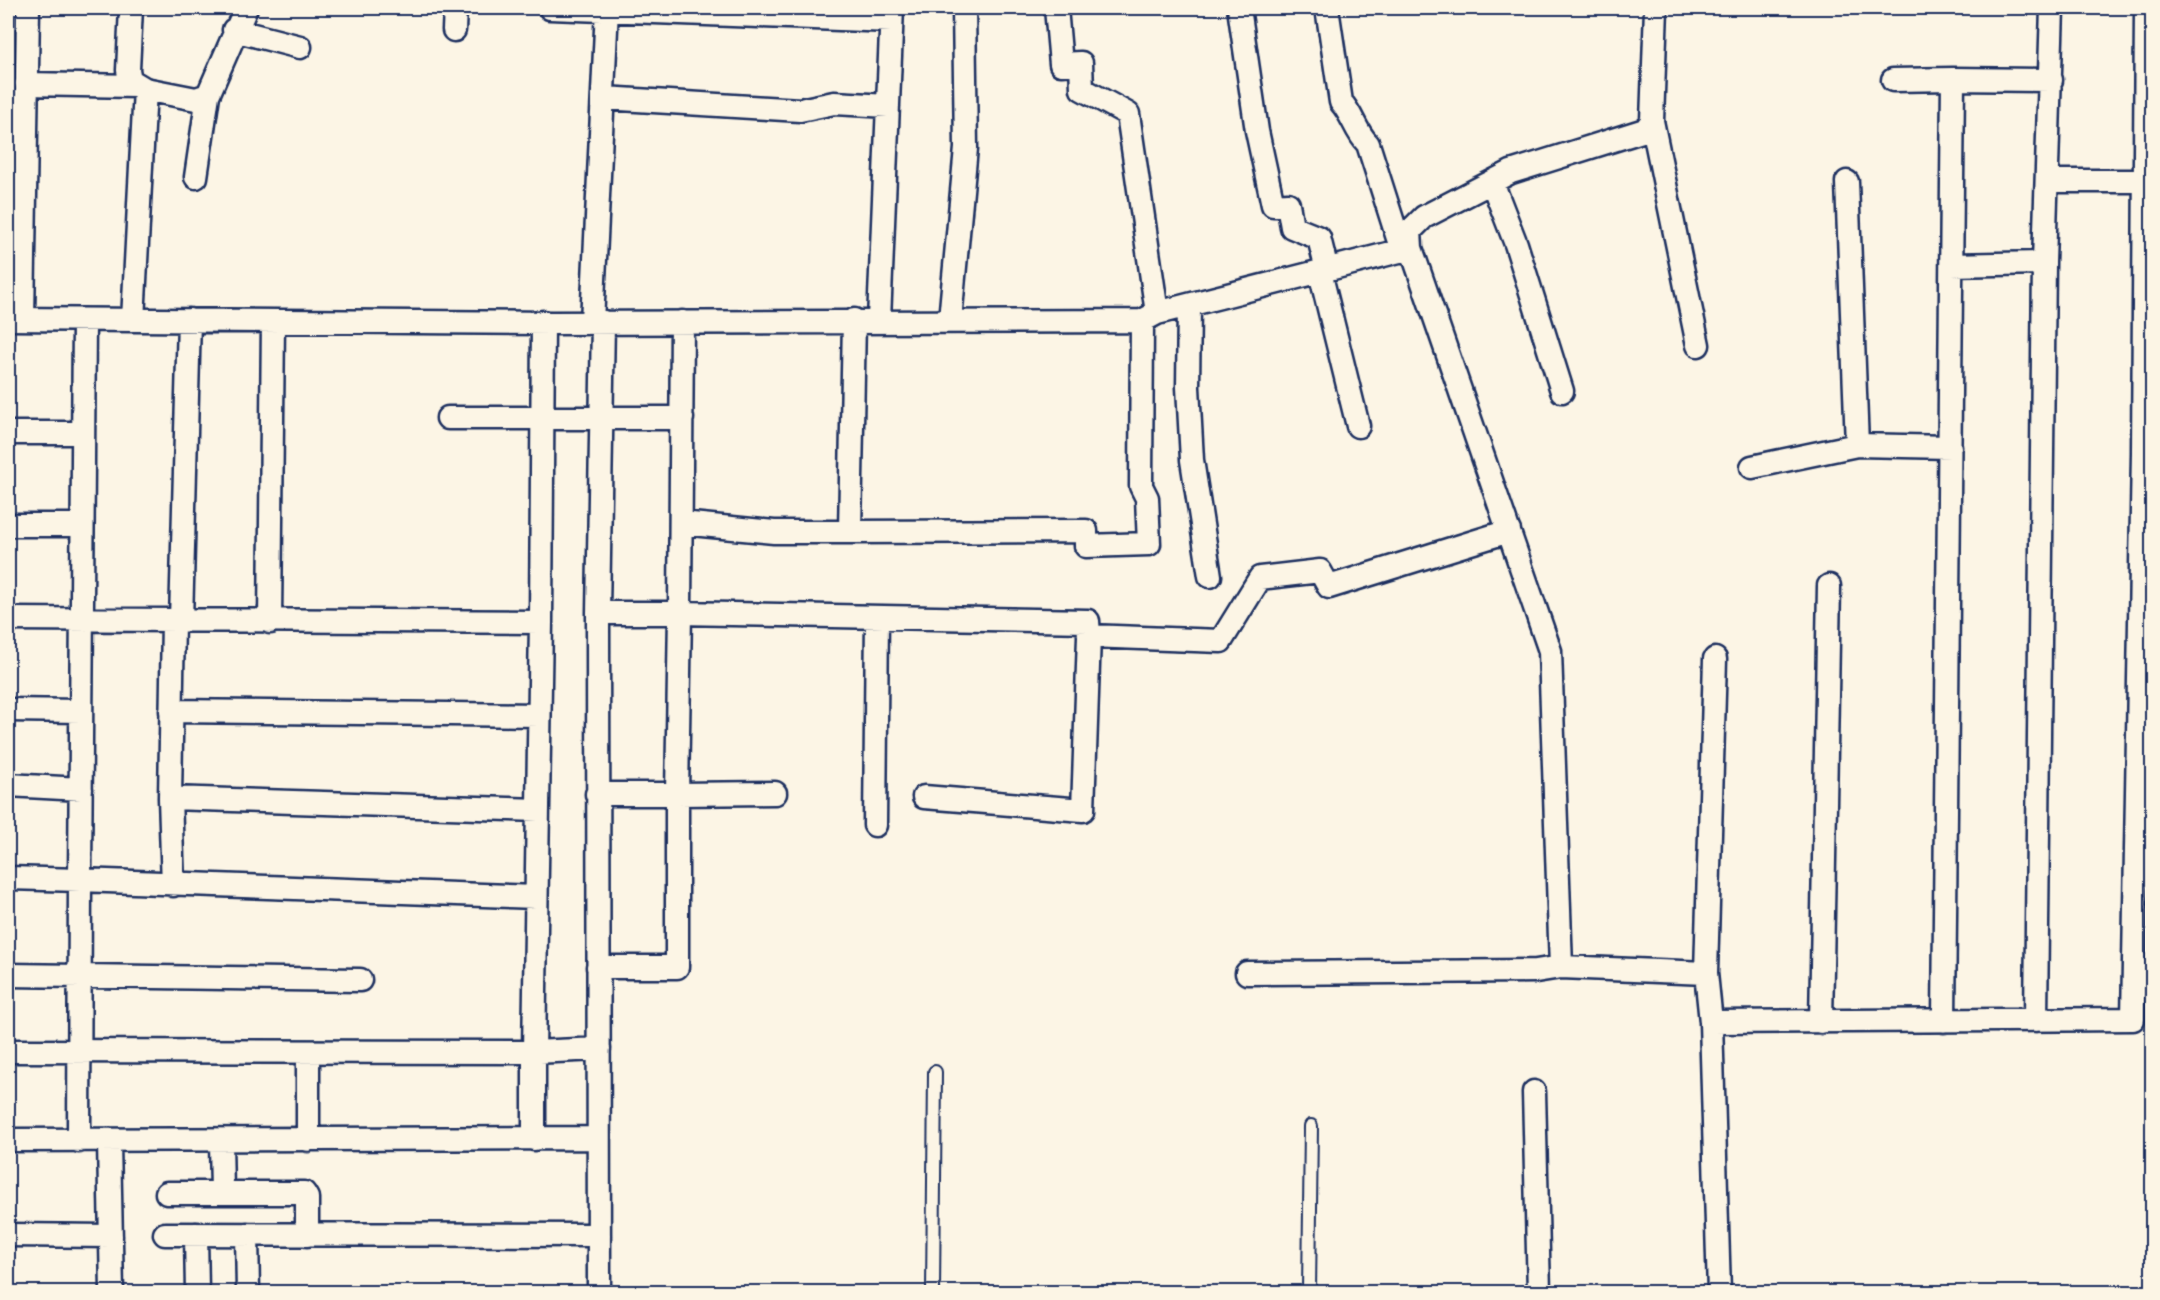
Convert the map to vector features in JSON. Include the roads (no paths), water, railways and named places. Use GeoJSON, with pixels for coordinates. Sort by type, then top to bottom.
{"type":"FeatureCollection","features":[{"type":"Feature","properties":{"kind":"street"},"geometry":{"type":"LineString","coordinates":[[28,8],[15,319],[682,322],[1149,317],[1407,249]]}},
{"type":"Feature","properties":{"kind":"street"},"geometry":{"type":"LineString","coordinates":[[131,8],[128,70],[130,80],[140,88]]}},
{"type":"Feature","properties":{"kind":"street"},"geometry":{"type":"LineString","coordinates":[[196,177],[208,95],[234,30],[246,8]]}},
{"type":"Feature","properties":{"kind":"street"},"geometry":{"type":"LineString","coordinates":[[454,30],[455,8]]}},
{"type":"Feature","properties":{"kind":"street"},"geometry":{"type":"LineString","coordinates":[[550,8],[891,14],[879,320]]}},
{"type":"Feature","properties":{"kind":"street"},"geometry":{"type":"LineString","coordinates":[[950,320],[966,148],[964,8]]}},
{"type":"Feature","properties":{"kind":"street"},"geometry":{"type":"LineString","coordinates":[[681,523],[774,532],[1086,531],[1086,546],[1149,544],[1147,498],[1141,486],[1149,317],[1128,114],[1082,89],[1081,63],[1061,64],[1056,8]]}},
{"type":"Feature","properties":{"kind":"street"},"geometry":{"type":"LineString","coordinates":[[1239,8],[1257,131],[1273,205],[1287,204],[1292,227],[1319,238],[1324,271],[1358,426]]}},
{"type":"Feature","properties":{"kind":"street"},"geometry":{"type":"LineString","coordinates":[[1327,8],[1341,102],[1349,111],[1358,134],[1368,144],[1509,531],[1550,651],[1561,967]]}},
{"type":"Feature","properties":{"kind":"street"},"geometry":{"type":"LineString","coordinates":[[1656,8],[1652,121],[1698,345]]}},
{"type":"Feature","properties":{"kind":"street"},"geometry":{"type":"LineString","coordinates":[[2036,1020],[2044,263],[2052,8]]}},
{"type":"Feature","properties":{"kind":"street"},"geometry":{"type":"LineString","coordinates":[[1711,1022],[2133,1019],[2148,452],[2146,8]]}},
{"type":"Feature","properties":{"kind":"street"},"geometry":{"type":"LineString","coordinates":[[599,1293],[597,794],[601,418],[597,322],[607,9]]}},
{"type":"Feature","properties":{"kind":"street"},"geometry":{"type":"LineString","coordinates":[[234,30],[300,47]]}},
{"type":"Feature","properties":{"kind":"street"},"geometry":{"type":"LineString","coordinates":[[1944,1021],[1953,79]]}},
{"type":"Feature","properties":{"kind":"street"},"geometry":{"type":"LineString","coordinates":[[1893,80],[2051,80]]}},
{"type":"Feature","properties":{"kind":"street"},"geometry":{"type":"LineString","coordinates":[[26,84],[140,88],[196,99],[208,95]]}},
{"type":"Feature","properties":{"kind":"street"},"geometry":{"type":"LineString","coordinates":[[133,320],[140,88]]}},
{"type":"Feature","properties":{"kind":"street"},"geometry":{"type":"LineString","coordinates":[[604,99],[800,110],[834,103],[888,106]]}},
{"type":"Feature","properties":{"kind":"street"},"geometry":{"type":"LineString","coordinates":[[1407,249],[1410,231],[1424,217],[1511,172],[1645,130],[1652,121]]}},
{"type":"Feature","properties":{"kind":"street"},"geometry":{"type":"LineString","coordinates":[[2047,181],[2145,181]]}},
{"type":"Feature","properties":{"kind":"street"},"geometry":{"type":"LineString","coordinates":[[1492,182],[1516,244],[1562,391]]}},
{"type":"Feature","properties":{"kind":"street"},"geometry":{"type":"LineString","coordinates":[[1846,182],[1857,445]]}},
{"type":"Feature","properties":{"kind":"street"},"geometry":{"type":"LineString","coordinates":[[1952,265],[2044,263]]}},
{"type":"Feature","properties":{"kind":"street"},"geometry":{"type":"LineString","coordinates":[[1190,305],[1188,387],[1192,460],[1210,576]]}},
{"type":"Feature","properties":{"kind":"street"},"geometry":{"type":"LineString","coordinates":[[79,1141],[84,320]]}},
{"type":"Feature","properties":{"kind":"street"},"geometry":{"type":"LineString","coordinates":[[173,885],[171,711],[177,621],[189,320]]}},
{"type":"Feature","properties":{"kind":"street"},"geometry":{"type":"LineString","coordinates":[[850,532],[854,320]]}},
{"type":"Feature","properties":{"kind":"street"},"geometry":{"type":"LineString","coordinates":[[270,622],[273,321]]}},
{"type":"Feature","properties":{"kind":"street"},"geometry":{"type":"LineString","coordinates":[[534,1139],[543,322]]}},
{"type":"Feature","properties":{"kind":"street"},"geometry":{"type":"LineString","coordinates":[[598,967],[677,967],[682,322]]}},
{"type":"Feature","properties":{"kind":"street"},"geometry":{"type":"LineString","coordinates":[[448,417],[682,418]]}},
{"type":"Feature","properties":{"kind":"street"},"geometry":{"type":"LineString","coordinates":[[8,433],[83,434]]}},
{"type":"Feature","properties":{"kind":"street"},"geometry":{"type":"LineString","coordinates":[[1752,468],[1857,445],[1950,447]]}},
{"type":"Feature","properties":{"kind":"street"},"geometry":{"type":"LineString","coordinates":[[8,525],[82,525]]}},
{"type":"Feature","properties":{"kind":"street"},"geometry":{"type":"LineString","coordinates":[[1089,636],[1221,641],[1260,578],[1320,571],[1329,587],[1509,531]]}},
{"type":"Feature","properties":{"kind":"street"},"geometry":{"type":"LineString","coordinates":[[1821,1022],[1829,586]]}},
{"type":"Feature","properties":{"kind":"street"},"geometry":{"type":"LineString","coordinates":[[598,613],[1088,621],[1083,810],[924,797]]}},
{"type":"Feature","properties":{"kind":"street"},"geometry":{"type":"LineString","coordinates":[[875,825],[877,617]]}},
{"type":"Feature","properties":{"kind":"street"},"geometry":{"type":"LineString","coordinates":[[8,619],[541,622]]}},
{"type":"Feature","properties":{"kind":"street"},"geometry":{"type":"LineString","coordinates":[[1715,659],[1706,973],[1711,1022],[1719,1293]]}},
{"type":"Feature","properties":{"kind":"street"},"geometry":{"type":"LineString","coordinates":[[8,710],[81,711]]}},
{"type":"Feature","properties":{"kind":"street"},"geometry":{"type":"LineString","coordinates":[[171,711],[539,715]]}},
{"type":"Feature","properties":{"kind":"street"},"geometry":{"type":"LineString","coordinates":[[8,785],[81,789]]}},
{"type":"Feature","properties":{"kind":"street"},"geometry":{"type":"LineString","coordinates":[[597,794],[775,793]]}},
{"type":"Feature","properties":{"kind":"street"},"geometry":{"type":"LineString","coordinates":[[171,798],[538,810]]}},
{"type":"Feature","properties":{"kind":"street"},"geometry":{"type":"LineString","coordinates":[[8,878],[536,897]]}},
{"type":"Feature","properties":{"kind":"street"},"geometry":{"type":"LineString","coordinates":[[1247,973],[1536,971],[1561,967],[1706,973]]}},
{"type":"Feature","properties":{"kind":"street"},"geometry":{"type":"LineString","coordinates":[[8,975],[360,980]]}},
{"type":"Feature","properties":{"kind":"street"},"geometry":{"type":"LineString","coordinates":[[8,1051],[534,1052],[599,1049]]}},
{"type":"Feature","properties":{"kind":"street"},"geometry":{"type":"LineString","coordinates":[[308,1052],[308,1140]]}},
{"type":"Feature","properties":{"kind":"street"},"geometry":{"type":"LineString","coordinates":[[1534,1092],[1539,1293]]}},
{"type":"Feature","properties":{"kind":"street"},"geometry":{"type":"LineString","coordinates":[[8,1140],[109,1142],[598,1138]]}},
{"type":"Feature","properties":{"kind":"street"},"geometry":{"type":"LineString","coordinates":[[221,1141],[222,1192]]}},
{"type":"Feature","properties":{"kind":"street"},"geometry":{"type":"LineString","coordinates":[[109,1142],[112,1293]]}},
{"type":"Feature","properties":{"kind":"street"},"geometry":{"type":"LineString","coordinates":[[167,1193],[304,1193],[307,1198],[307,1234]]}},
{"type":"Feature","properties":{"kind":"street"},"geometry":{"type":"LineString","coordinates":[[165,1234],[599,1235]]}},
{"type":"Feature","properties":{"kind":"street"},"geometry":{"type":"LineString","coordinates":[[196,1234],[197,1293]]}},
{"type":"Feature","properties":{"kind":"street"},"geometry":{"type":"LineString","coordinates":[[247,1234],[248,1293]]}},
{"type":"Feature","properties":{"kind":"street"},"geometry":{"type":"LineString","coordinates":[[8,1235],[111,1236]]}},
{"type":"Feature","properties":{"kind":"lane"},"geometry":{"type":"LineString","coordinates":[[933,1293],[935,1072]]}},
{"type":"Feature","properties":{"kind":"lane"},"geometry":{"type":"LineString","coordinates":[[1309,1293],[1311,1126]]}}]}
